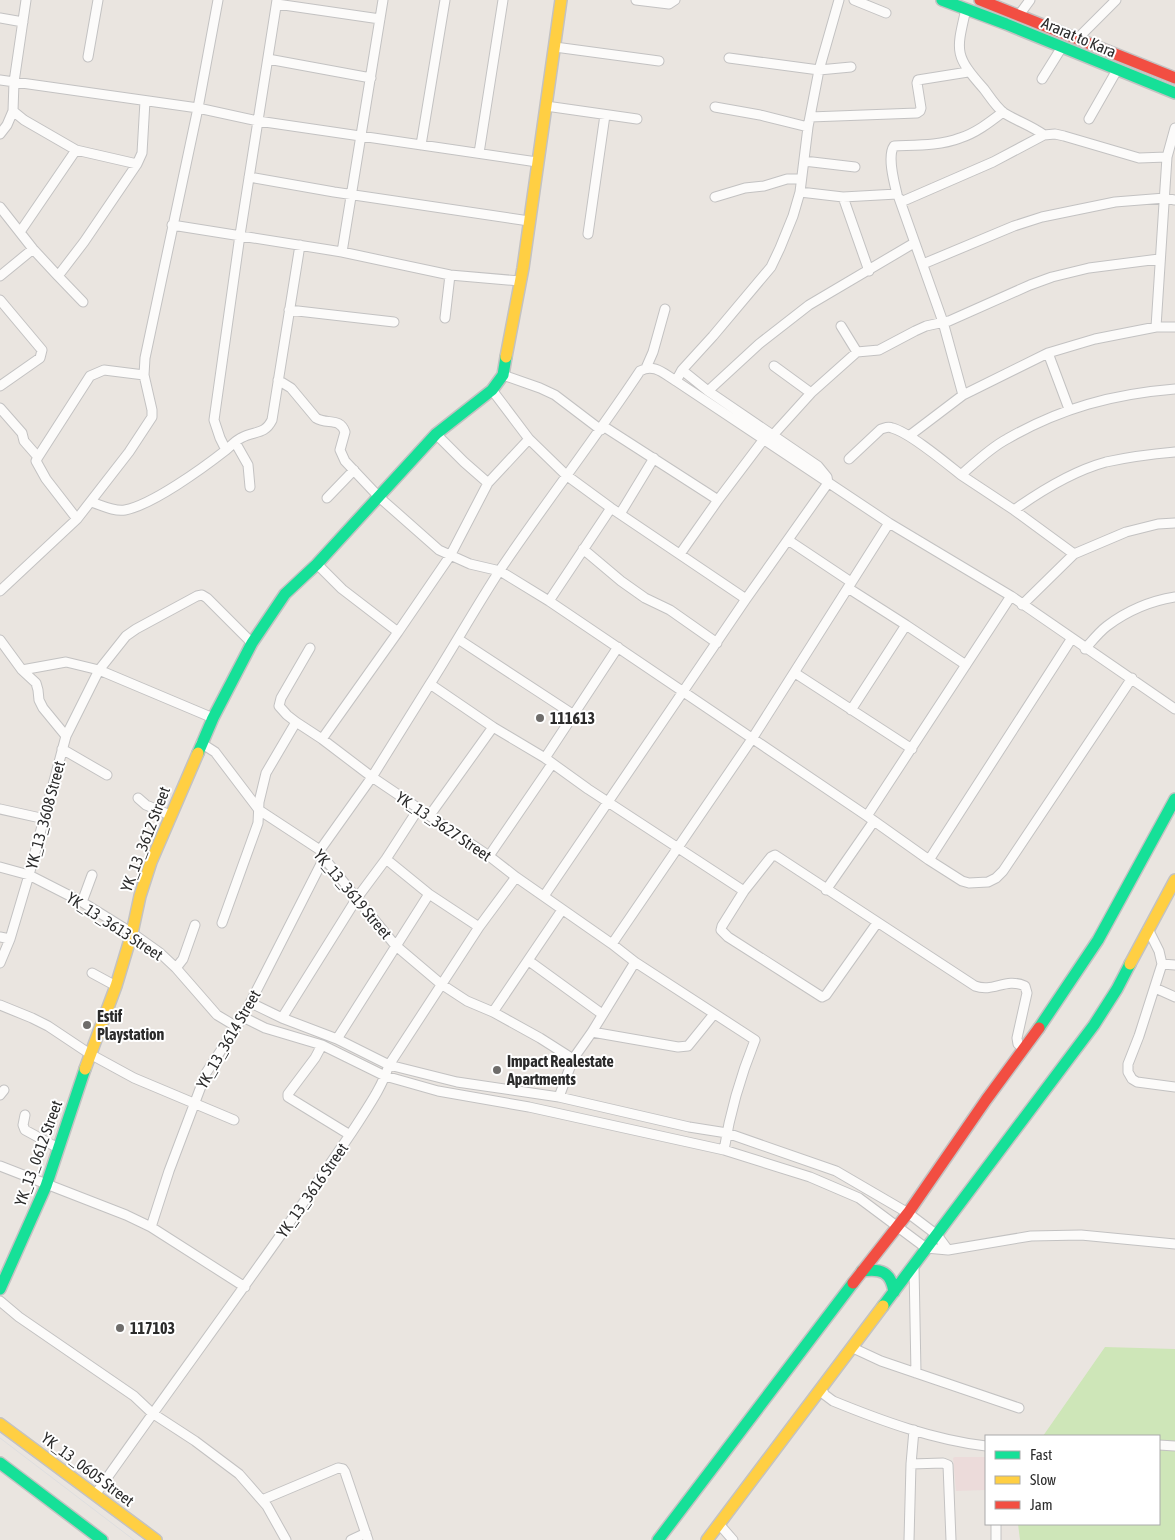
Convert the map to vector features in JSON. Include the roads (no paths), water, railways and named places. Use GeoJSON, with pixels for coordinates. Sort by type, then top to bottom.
{"type":"FeatureCollection","features":[{"type":"Feature","properties":{"kind":"main road"},"geometry":{"type":"LineString","coordinates":[[503,375],[530,222],[561,0]]}},
{"type":"Feature","properties":{"kind":"main road","name":"Ararat to Kara"},"geometry":{"type":"LineString","coordinates":[[942,0],[1175,93]]}},
{"type":"Feature","properties":{"kind":"main road","name":"Ararat to Kara"},"geometry":{"type":"LineString","coordinates":[[980,0],[1077,40],[1172,74]]}},
{"type":"Feature","properties":{"kind":"main road"},"geometry":{"type":"LineString","coordinates":[[1041,38],[1047,27]]}},
{"type":"Feature","properties":{"kind":"main road","name":"YK_13_3612 Street"},"geometry":{"type":"LineString","coordinates":[[90,1054],[116,986],[132,933],[140,896],[170,815],[201,743],[252,643],[285,594],[317,564],[436,434],[492,390],[503,375]]}},
{"type":"Feature","properties":{"kind":"main road"},"geometry":{"type":"LineString","coordinates":[[658,1540],[908,1213],[1024,1048],[1098,940],[1175,799]]}},
{"type":"Feature","properties":{"kind":"main road"},"geometry":{"type":"LineString","coordinates":[[707,1540],[1094,1025],[1117,989],[1175,880]]}},
{"type":"Feature","properties":{"kind":"main road","name":"YK_13_0612 Street"},"geometry":{"type":"LineString","coordinates":[[0,1290],[46,1186],[90,1054]]}},
{"type":"Feature","properties":{"kind":"main road"},"geometry":{"type":"LineString","coordinates":[[862,1271],[872,1269],[884,1272],[892,1279],[894,1292]]}},
{"type":"Feature","properties":{"kind":"main road","name":"YK_13_0605 Street"},"geometry":{"type":"LineString","coordinates":[[0,1424],[156,1540]]}},
{"type":"Feature","properties":{"kind":"main road"},"geometry":{"type":"LineString","coordinates":[[0,1463],[102,1540]]}},
{"type":"Feature","properties":{"kind":"street"},"geometry":{"type":"LineString","coordinates":[[0,134],[7,125],[12,111],[14,82],[26,0]]}},
{"type":"Feature","properties":{"kind":"street"},"geometry":{"type":"LineString","coordinates":[[88,57],[98,0]]}},
{"type":"Feature","properties":{"kind":"street"},"geometry":{"type":"LineString","coordinates":[[0,592],[77,519],[92,502],[150,422],[152,410],[144,375],[145,358],[198,108],[218,0]]}},
{"type":"Feature","properties":{"kind":"street"},"geometry":{"type":"LineString","coordinates":[[342,252],[384,0]]}},
{"type":"Feature","properties":{"kind":"street"},"geometry":{"type":"LineString","coordinates":[[421,145],[445,0]]}},
{"type":"Feature","properties":{"kind":"street"},"geometry":{"type":"LineString","coordinates":[[479,153],[503,0]]}},
{"type":"Feature","properties":{"kind":"street"},"geometry":{"type":"LineString","coordinates":[[636,0],[669,4],[675,0]]}},
{"type":"Feature","properties":{"kind":"street"},"geometry":{"type":"LineString","coordinates":[[676,381],[682,370],[771,267],[793,216],[800,192],[808,127],[819,70],[839,0]]}},
{"type":"Feature","properties":{"kind":"street"},"geometry":{"type":"LineString","coordinates":[[854,0],[886,13]]}},
{"type":"Feature","properties":{"kind":"street"},"geometry":{"type":"LineString","coordinates":[[1019,15],[1030,0]]}},
{"type":"Feature","properties":{"kind":"street"},"geometry":{"type":"LineString","coordinates":[[1077,40],[1116,0]]}},
{"type":"Feature","properties":{"kind":"street"},"geometry":{"type":"LineString","coordinates":[[226,450],[214,420],[240,235],[277,2],[380,20]]}},
{"type":"Feature","properties":{"kind":"street"},"geometry":{"type":"LineString","coordinates":[[966,9],[959,52],[968,72],[1003,112],[1033,127],[1044,135]]}},
{"type":"Feature","properties":{"kind":"street"},"geometry":{"type":"LineString","coordinates":[[0,18],[23,22]]}},
{"type":"Feature","properties":{"kind":"street"},"geometry":{"type":"LineString","coordinates":[[555,47],[659,61]]}},
{"type":"Feature","properties":{"kind":"street"},"geometry":{"type":"LineString","coordinates":[[1042,79],[1062,47]]}},
{"type":"Feature","properties":{"kind":"street"},"geometry":{"type":"LineString","coordinates":[[729,58],[819,70],[851,67]]}},
{"type":"Feature","properties":{"kind":"street"},"geometry":{"type":"LineString","coordinates":[[268,59],[371,78]]}},
{"type":"Feature","properties":{"kind":"street"},"geometry":{"type":"LineString","coordinates":[[1089,119],[1117,70]]}},
{"type":"Feature","properties":{"kind":"street"},"geometry":{"type":"LineString","coordinates":[[810,117],[917,113],[921,108],[918,80],[968,72]]}},
{"type":"Feature","properties":{"kind":"street"},"geometry":{"type":"LineString","coordinates":[[0,80],[198,108],[258,121],[537,162]]}},
{"type":"Feature","properties":{"kind":"street"},"geometry":{"type":"LineString","coordinates":[[58,276],[84,242],[137,164],[142,152],[145,101]]}},
{"type":"Feature","properties":{"kind":"street"},"geometry":{"type":"LineString","coordinates":[[546,106],[637,119]]}},
{"type":"Feature","properties":{"kind":"street"},"geometry":{"type":"LineString","coordinates":[[715,107],[760,115],[808,127]]}},
{"type":"Feature","properties":{"kind":"street"},"geometry":{"type":"LineString","coordinates":[[12,111],[76,150],[137,164]]}},
{"type":"Feature","properties":{"kind":"street"},"geometry":{"type":"LineString","coordinates":[[963,395],[943,322],[897,194],[893,177],[892,154],[894,146],[935,144],[960,138],[985,126],[1003,112]]}},
{"type":"Feature","properties":{"kind":"street"},"geometry":{"type":"LineString","coordinates":[[588,234],[605,115]]}},
{"type":"Feature","properties":{"kind":"street"},"geometry":{"type":"LineString","coordinates":[[1156,327],[1167,157],[1175,128]]}},
{"type":"Feature","properties":{"kind":"street"},"geometry":{"type":"LineString","coordinates":[[901,202],[993,162],[1044,135],[1055,134],[1064,136],[1139,158],[1167,157]]}},
{"type":"Feature","properties":{"kind":"street"},"geometry":{"type":"LineString","coordinates":[[20,232],[76,150]]}},
{"type":"Feature","properties":{"kind":"street"},"geometry":{"type":"LineString","coordinates":[[804,161],[855,167]]}},
{"type":"Feature","properties":{"kind":"street"},"geometry":{"type":"LineString","coordinates":[[249,177],[530,222]]}},
{"type":"Feature","properties":{"kind":"street"},"geometry":{"type":"LineString","coordinates":[[715,197],[744,188],[801,178]]}},
{"type":"Feature","properties":{"kind":"street"},"geometry":{"type":"LineString","coordinates":[[800,192],[843,197],[897,194]]}},
{"type":"Feature","properties":{"kind":"street"},"geometry":{"type":"LineString","coordinates":[[843,197],[869,270]]}},
{"type":"Feature","properties":{"kind":"street"},"geometry":{"type":"LineString","coordinates":[[923,264],[1014,226],[1042,217],[1115,202],[1165,198],[1175,200]]}},
{"type":"Feature","properties":{"kind":"street"},"geometry":{"type":"LineString","coordinates":[[0,207],[33,249],[83,302]]}},
{"type":"Feature","properties":{"kind":"street"},"geometry":{"type":"LineString","coordinates":[[172,225],[342,252],[450,275],[520,281]]}},
{"type":"Feature","properties":{"kind":"street"},"geometry":{"type":"LineString","coordinates":[[708,391],[759,344],[809,305],[914,243]]}},
{"type":"Feature","properties":{"kind":"street"},"geometry":{"type":"LineString","coordinates":[[92,502],[115,510],[123,510],[145,504],[226,450],[243,436],[263,431],[268,427],[272,420],[300,245]]}},
{"type":"Feature","properties":{"kind":"street"},"geometry":{"type":"LineString","coordinates":[[0,276],[33,249]]}},
{"type":"Feature","properties":{"kind":"street"},"geometry":{"type":"LineString","coordinates":[[773,435],[811,393],[857,352],[879,350],[914,331],[950,321],[1052,277],[1089,268],[1159,260]]}},
{"type":"Feature","properties":{"kind":"street"},"geometry":{"type":"LineString","coordinates":[[445,318],[450,275]]}},
{"type":"Feature","properties":{"kind":"street"},"geometry":{"type":"LineString","coordinates":[[0,300],[42,350],[40,358],[0,386]]}},
{"type":"Feature","properties":{"kind":"street"},"geometry":{"type":"LineString","coordinates":[[646,368],[653,352],[665,308]]}},
{"type":"Feature","properties":{"kind":"street"},"geometry":{"type":"LineString","coordinates":[[289,310],[394,322]]}},
{"type":"Feature","properties":{"kind":"street"},"geometry":{"type":"LineString","coordinates":[[841,326],[857,352]]}},
{"type":"Feature","properties":{"kind":"street"},"geometry":{"type":"LineString","coordinates":[[909,436],[963,395],[1048,353],[1095,339],[1156,327],[1175,327]]}},
{"type":"Feature","properties":{"kind":"street"},"geometry":{"type":"LineString","coordinates":[[1048,353],[1068,409]]}},
{"type":"Feature","properties":{"kind":"street"},"geometry":{"type":"LineString","coordinates":[[774,366],[811,393]]}},
{"type":"Feature","properties":{"kind":"street"},"geometry":{"type":"LineString","coordinates":[[646,368],[652,367],[676,381],[889,523],[946,559],[1011,596],[1085,648],[1171,701],[1175,709]]}},
{"type":"Feature","properties":{"kind":"street","name":"YK_13_3614 Street"},"geometry":{"type":"LineString","coordinates":[[151,1227],[169,1171],[206,1073],[237,1028],[251,1003],[322,854],[500,571],[566,475],[602,428],[640,371],[646,368]]}},
{"type":"Feature","properties":{"kind":"street"},"geometry":{"type":"LineString","coordinates":[[77,519],[46,479],[36,461],[90,376],[104,370],[144,375]]}},
{"type":"Feature","properties":{"kind":"street"},"geometry":{"type":"LineString","coordinates":[[544,896],[607,801],[828,483],[827,477],[818,466],[708,391],[682,370]]}},
{"type":"Feature","properties":{"kind":"street"},"geometry":{"type":"LineString","coordinates":[[503,375],[555,395],[602,428],[654,458],[718,500]]}},
{"type":"Feature","properties":{"kind":"street"},"geometry":{"type":"LineString","coordinates":[[278,380],[291,388],[320,421],[335,421],[341,424],[345,432],[340,450],[341,455],[379,497],[439,550],[485,569],[500,571],[549,601],[962,881],[969,883],[988,882],[996,878],[1003,871],[1132,678]]}},
{"type":"Feature","properties":{"kind":"street"},"geometry":{"type":"LineString","coordinates":[[961,475],[986,453],[1006,440],[1068,409],[1118,396],[1175,389]]}},
{"type":"Feature","properties":{"kind":"street"},"geometry":{"type":"LineString","coordinates":[[492,390],[529,439],[566,475],[611,508],[746,599]]}},
{"type":"Feature","properties":{"kind":"street"},"geometry":{"type":"LineString","coordinates":[[0,408],[19,429],[24,441],[38,457]]}},
{"type":"Feature","properties":{"kind":"street"},"geometry":{"type":"LineString","coordinates":[[849,459],[881,429],[894,428],[909,436],[1074,554]]}},
{"type":"Feature","properties":{"kind":"street"},"geometry":{"type":"LineString","coordinates":[[436,434],[488,483]]}},
{"type":"Feature","properties":{"kind":"street"},"geometry":{"type":"LineString","coordinates":[[322,739],[450,556],[488,483],[529,439]]}},
{"type":"Feature","properties":{"kind":"street"},"geometry":{"type":"LineString","coordinates":[[680,554],[764,439]]}},
{"type":"Feature","properties":{"kind":"street"},"geometry":{"type":"LineString","coordinates":[[235,442],[248,465],[250,487]]}},
{"type":"Feature","properties":{"kind":"street"},"geometry":{"type":"LineString","coordinates":[[1014,510],[1055,483],[1105,463],[1175,452]]}},
{"type":"Feature","properties":{"kind":"street"},"geometry":{"type":"LineString","coordinates":[[620,514],[654,458]]}},
{"type":"Feature","properties":{"kind":"street"},"geometry":{"type":"LineString","coordinates":[[327,498],[354,470]]}},
{"type":"Feature","properties":{"kind":"street"},"geometry":{"type":"LineString","coordinates":[[549,601],[611,508]]}},
{"type":"Feature","properties":{"kind":"street"},"geometry":{"type":"LineString","coordinates":[[612,944],[679,848],[795,673],[889,523]]}},
{"type":"Feature","properties":{"kind":"street"},"geometry":{"type":"LineString","coordinates":[[1022,605],[1074,554],[1126,532],[1158,524],[1175,523]]}},
{"type":"Feature","properties":{"kind":"street"},"geometry":{"type":"LineString","coordinates":[[788,540],[906,625],[966,665]]}},
{"type":"Feature","properties":{"kind":"street"},"geometry":{"type":"LineString","coordinates":[[584,549],[606,570],[645,598],[670,610],[717,643]]}},
{"type":"Feature","properties":{"kind":"street"},"geometry":{"type":"LineString","coordinates":[[317,564],[342,589],[398,632]]}},
{"type":"Feature","properties":{"kind":"street","name":"YK_13_3608 Street"},"geometry":{"type":"LineString","coordinates":[[0,963],[10,939],[29,875],[66,736],[99,670],[126,636],[202,595],[252,643]]}},
{"type":"Feature","properties":{"kind":"street"},"geometry":{"type":"LineString","coordinates":[[826,890],[912,749],[1011,596]]}},
{"type":"Feature","properties":{"kind":"street"},"geometry":{"type":"LineString","coordinates":[[1085,648],[1105,627],[1125,615],[1148,604],[1175,597]]}},
{"type":"Feature","properties":{"kind":"street"},"geometry":{"type":"LineString","coordinates":[[851,710],[906,625]]}},
{"type":"Feature","properties":{"kind":"street"},"geometry":{"type":"LineString","coordinates":[[929,860],[1072,638]]}},
{"type":"Feature","properties":{"kind":"street"},"geometry":{"type":"LineString","coordinates":[[458,639],[574,715]]}},
{"type":"Feature","properties":{"kind":"street"},"geometry":{"type":"LineString","coordinates":[[0,640],[22,670],[36,683],[43,708],[66,736]]}},
{"type":"Feature","properties":{"kind":"street"},"geometry":{"type":"LineString","coordinates":[[489,856],[574,715],[618,647]]}},
{"type":"Feature","properties":{"kind":"street","name":"YK_13_3627 Street"},"geometry":{"type":"LineString","coordinates":[[310,648],[281,698],[279,706],[287,715],[372,777],[489,856],[635,962],[755,1040],[741,1078],[727,1133]]}},
{"type":"Feature","properties":{"kind":"street"},"geometry":{"type":"LineString","coordinates":[[22,670],[66,662],[99,670],[213,718]]}},
{"type":"Feature","properties":{"kind":"street"},"geometry":{"type":"LineString","coordinates":[[795,673],[912,749]]}},
{"type":"Feature","properties":{"kind":"street"},"geometry":{"type":"LineString","coordinates":[[430,684],[744,891]]}},
{"type":"Feature","properties":{"kind":"street"},"geometry":{"type":"LineString","coordinates":[[222,924],[258,823],[261,790],[266,773],[296,722]]}},
{"type":"Feature","properties":{"kind":"street"},"geometry":{"type":"LineString","coordinates":[[430,815],[493,727]]}},
{"type":"Feature","properties":{"kind":"street","name":"YK_13_3619 Street"},"geometry":{"type":"LineString","coordinates":[[201,743],[215,752],[259,810],[322,854],[395,945],[441,984],[467,1001],[493,1012],[573,1059]]}},
{"type":"Feature","properties":{"kind":"street"},"geometry":{"type":"LineString","coordinates":[[62,749],[107,775]]}},
{"type":"Feature","properties":{"kind":"street"},"geometry":{"type":"LineString","coordinates":[[138,798],[146,805],[170,815]]}},
{"type":"Feature","properties":{"kind":"street"},"geometry":{"type":"LineString","coordinates":[[282,1018],[357,898],[386,860],[419,808]]}},
{"type":"Feature","properties":{"kind":"street"},"geometry":{"type":"LineString","coordinates":[[0,809],[45,819]]}},
{"type":"Feature","properties":{"kind":"street"},"geometry":{"type":"LineString","coordinates":[[877,923],[826,994],[819,996],[723,934],[721,930],[744,891],[774,855],[975,986],[983,989],[1009,983],[1018,983],[1025,986],[1027,993],[1017,1038],[1018,1044],[1024,1048]]}},
{"type":"Feature","properties":{"kind":"street"},"geometry":{"type":"LineString","coordinates":[[386,860],[429,894],[479,927]]}},
{"type":"Feature","properties":{"kind":"street","name":"YK_13_3613 Street"},"geometry":{"type":"LineString","coordinates":[[0,867],[29,875],[82,902],[132,933],[176,968],[217,1015],[237,1028]]}},
{"type":"Feature","properties":{"kind":"street"},"geometry":{"type":"LineString","coordinates":[[82,902],[92,875]]}},
{"type":"Feature","properties":{"kind":"street","name":"YK_13_3616 Street"},"geometry":{"type":"LineString","coordinates":[[95,1495],[152,1413],[245,1288],[350,1135],[375,1095],[389,1065],[441,984],[479,927],[516,877]]}},
{"type":"Feature","properties":{"kind":"street"},"geometry":{"type":"LineString","coordinates":[[337,1039],[429,894]]}},
{"type":"Feature","properties":{"kind":"street"},"geometry":{"type":"LineString","coordinates":[[493,1012],[562,910]]}},
{"type":"Feature","properties":{"kind":"street"},"geometry":{"type":"LineString","coordinates":[[176,968],[183,959],[195,925]]}},
{"type":"Feature","properties":{"kind":"street"},"geometry":{"type":"LineString","coordinates":[[1148,929],[1159,951],[1162,964],[1139,1036],[1131,1054],[1128,1072],[1132,1079],[1137,1082],[1175,1086]]}},
{"type":"Feature","properties":{"kind":"street"},"geometry":{"type":"LineString","coordinates":[[0,937],[10,939]]}},
{"type":"Feature","properties":{"kind":"street"},"geometry":{"type":"LineString","coordinates":[[529,961],[602,1014]]}},
{"type":"Feature","properties":{"kind":"street"},"geometry":{"type":"LineString","coordinates":[[560,1097],[573,1059],[635,962]]}},
{"type":"Feature","properties":{"kind":"street"},"geometry":{"type":"LineString","coordinates":[[1162,964],[1175,966]]}},
{"type":"Feature","properties":{"kind":"street"},"geometry":{"type":"LineString","coordinates":[[92,973],[116,986]]}},
{"type":"Feature","properties":{"kind":"street"},"geometry":{"type":"LineString","coordinates":[[1155,988],[1175,997]]}},
{"type":"Feature","properties":{"kind":"street"},"geometry":{"type":"LineString","coordinates":[[251,1003],[282,1018],[337,1039],[389,1065],[457,1082],[560,1097],[688,1127],[727,1133],[836,1171],[908,1213],[937,1234],[948,1250]]}},
{"type":"Feature","properties":{"kind":"street"},"geometry":{"type":"LineString","coordinates":[[0,1005],[48,1026],[90,1054],[134,1078],[234,1120]]}},
{"type":"Feature","properties":{"kind":"street"},"geometry":{"type":"LineString","coordinates":[[592,1032],[678,1047],[688,1046],[714,1014]]}},
{"type":"Feature","properties":{"kind":"street"},"geometry":{"type":"LineString","coordinates":[[243,1017],[265,1028],[322,1045],[385,1076],[438,1091],[529,1107],[724,1150],[810,1177],[859,1198],[926,1248],[948,1250],[1031,1236],[1080,1235],[1175,1244]]}},
{"type":"Feature","properties":{"kind":"street"},"geometry":{"type":"LineString","coordinates":[[322,1045],[315,1058],[288,1094],[288,1097],[350,1135]]}},
{"type":"Feature","properties":{"kind":"street"},"geometry":{"type":"LineString","coordinates":[[26,1115],[23,1124],[25,1130],[58,1148]]}},
{"type":"Feature","properties":{"kind":"street"},"geometry":{"type":"LineString","coordinates":[[724,1150],[727,1133]]}},
{"type":"Feature","properties":{"kind":"street"},"geometry":{"type":"LineString","coordinates":[[0,1166],[46,1186],[126,1215],[151,1227],[245,1288]]}},
{"type":"Feature","properties":{"kind":"street"},"geometry":{"type":"LineString","coordinates":[[914,1266],[916,1373]]}},
{"type":"Feature","properties":{"kind":"street"},"geometry":{"type":"LineString","coordinates":[[0,1301],[19,1317],[134,1396],[152,1413],[195,1441],[238,1474],[267,1506],[286,1540]]}},
{"type":"Feature","properties":{"kind":"street"},"geometry":{"type":"LineString","coordinates":[[853,1348],[881,1362],[1019,1408]]}},
{"type":"Feature","properties":{"kind":"street"},"geometry":{"type":"LineString","coordinates":[[821,1389],[832,1402],[914,1430],[964,1443],[985,1446]]}},
{"type":"Feature","properties":{"kind":"street"},"geometry":{"type":"LineString","coordinates":[[909,1540],[910,1464],[914,1430]]}},
{"type":"Feature","properties":{"kind":"street"},"geometry":{"type":"LineString","coordinates":[[1160,1444],[1175,1446]]}},
{"type":"Feature","properties":{"kind":"street"},"geometry":{"type":"LineString","coordinates":[[910,1464],[943,1463],[948,1465],[951,1540]]}},
{"type":"Feature","properties":{"kind":"street"},"geometry":{"type":"LineString","coordinates":[[262,1500],[338,1468],[342,1469],[345,1472],[367,1537],[351,1540]]}},
{"type":"Feature","properties":{"kind":"street"},"geometry":{"type":"LineString","coordinates":[[720,1524],[733,1540]]}},
{"type":"Feature","properties":{"kind":"street"},"geometry":{"type":"LineString","coordinates":[[996,1525],[996,1540]]}},
{"type":"Feature","properties":{"kind":"tram line"},"geometry":{"type":"LineString","coordinates":[[0,1438],[134,1540]]}},
{"type":"Feature","properties":{"kind":"place","name":"111613"},"geometry":{"type":"Point","coordinates":[540,718]}},
{"type":"Feature","properties":{"kind":"place","name":"Estif Playstation"},"geometry":{"type":"Point","coordinates":[87,1025]}},
{"type":"Feature","properties":{"kind":"place","name":"Impact Realestate Apartments"},"geometry":{"type":"Point","coordinates":[497,1070]}},
{"type":"Feature","properties":{"kind":"place","name":"117103"},"geometry":{"type":"Point","coordinates":[120,1328]}}]}
